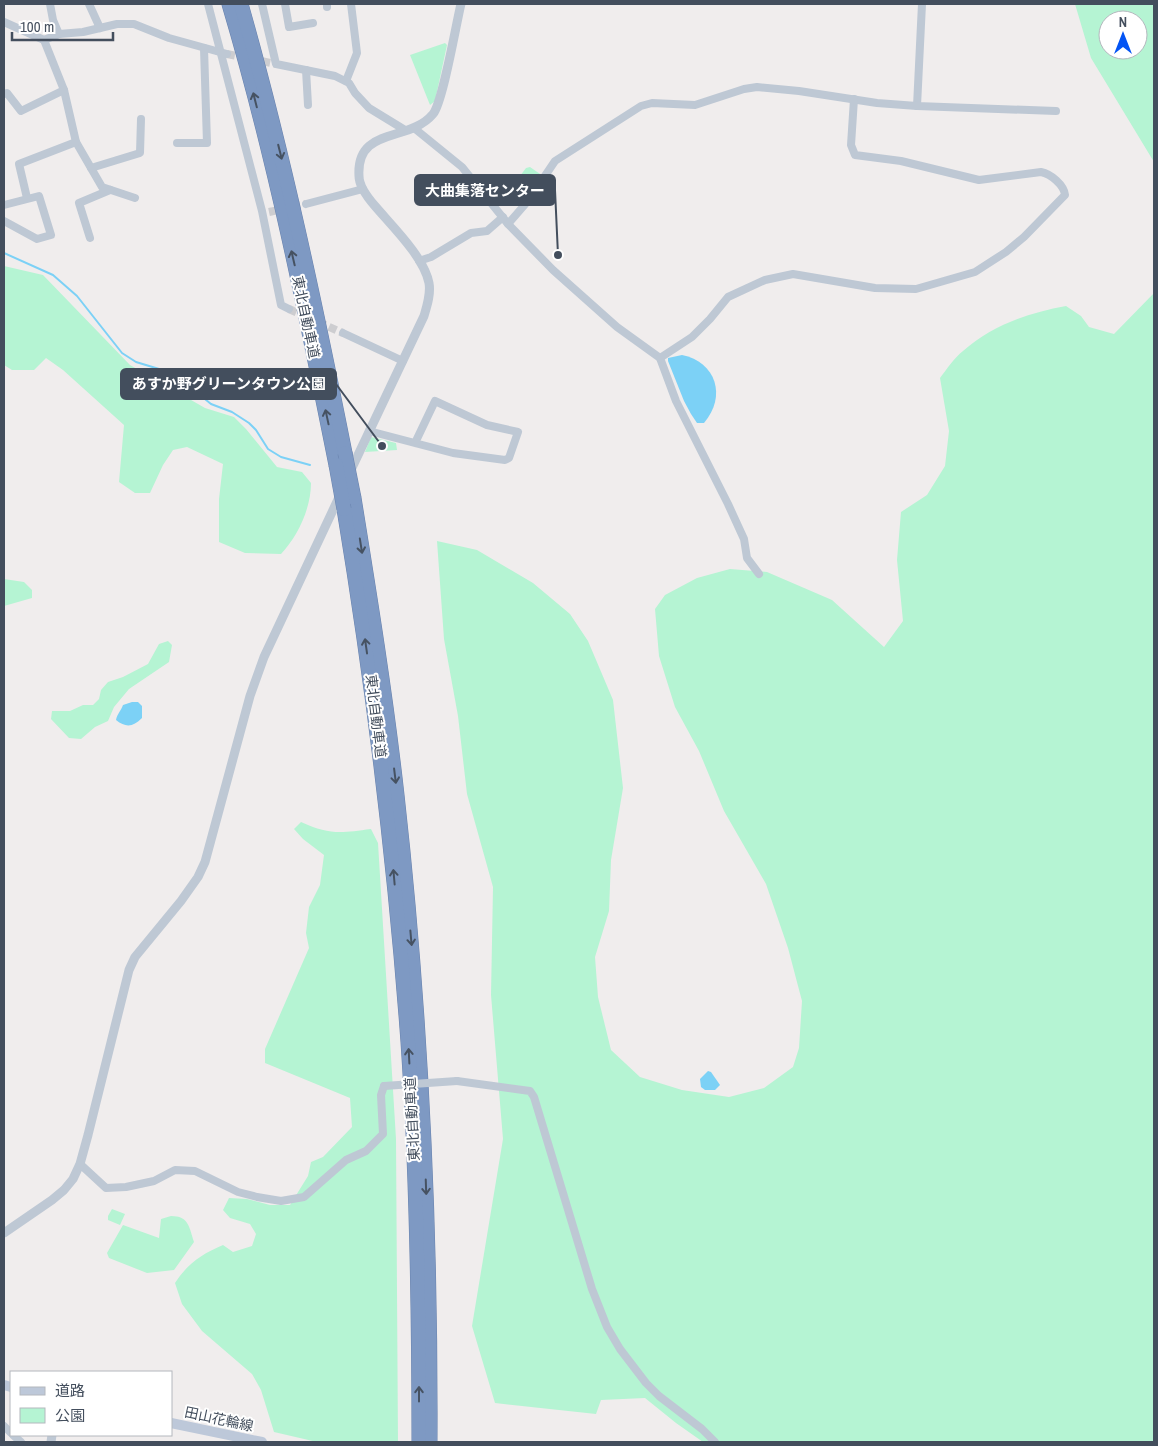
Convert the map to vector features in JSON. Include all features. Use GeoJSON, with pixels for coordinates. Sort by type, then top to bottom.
{"type":"FeatureCollection","features":[{"type":"Feature","properties":{"kind":"highway","name":"東北自動車道"},"geometry":{"type":"LineString","coordinates":[[229,4],[270,157],[293,256],[336,464],[349,503],[385,698],[398,803],[413,966],[423,1111],[427,1201],[430,1442]]}},
{"type":"Feature","properties":{"kind":"highway","name":"東北自動車道"},"geometry":{"type":"LineString","coordinates":[[241,4],[289,190],[346,453],[349,503],[386,796],[409,1053],[416,1202],[419,1442]]}},
{"type":"Feature","properties":{"kind":"main road","name":"田山花輪線"},"geometry":{"type":"LineString","coordinates":[[172,1423],[262,1442]]}},
{"type":"Feature","properties":{"kind":"street"},"geometry":{"type":"LineString","coordinates":[[50,4],[53,20],[59,34]]}},
{"type":"Feature","properties":{"kind":"street"},"geometry":{"type":"LineString","coordinates":[[89,4],[100,28]]}},
{"type":"Feature","properties":{"kind":"street"},"geometry":{"type":"LineString","coordinates":[[208,4],[224,53],[266,211],[281,305],[289,309]]}},
{"type":"Feature","properties":{"kind":"street"},"geometry":{"type":"LineString","coordinates":[[262,4],[276,64],[335,76],[346,81],[369,108],[410,129],[462,166],[505,221],[553,270],[616,327],[660,358],[676,401],[744,539],[747,558],[759,574]]}},
{"type":"Feature","properties":{"kind":"street"},"geometry":{"type":"LineString","coordinates":[[285,4],[289,27],[314,24]]}},
{"type":"Feature","properties":{"kind":"street"},"geometry":{"type":"LineString","coordinates":[[346,81],[357,52],[350,4]]}},
{"type":"Feature","properties":{"kind":"street"},"geometry":{"type":"LineString","coordinates":[[4,1233],[64,1190],[73,1179],[80,1164],[129,970],[135,957],[198,877],[205,862],[250,696],[264,657],[424,316],[430,298],[429,283],[420,261],[363,189],[359,180],[358,163],[362,152],[369,145],[410,129],[434,114],[438,105],[462,4]]}},
{"type":"Feature","properties":{"kind":"street"},"geometry":{"type":"LineString","coordinates":[[917,106],[922,4]]}},
{"type":"Feature","properties":{"kind":"street"},"geometry":{"type":"LineString","coordinates":[[4,22],[44,40],[64,90],[76,142],[102,187],[135,198]]}},
{"type":"Feature","properties":{"kind":"street"},"geometry":{"type":"LineString","coordinates":[[44,40],[59,34],[83,32],[117,24],[134,24],[169,38],[224,53]]}},
{"type":"Feature","properties":{"kind":"street"},"geometry":{"type":"LineString","coordinates":[[177,143],[207,143],[204,48]]}},
{"type":"Feature","properties":{"kind":"street"},"geometry":{"type":"LineString","coordinates":[[306,70],[308,105]]}},
{"type":"Feature","properties":{"kind":"street"},"geometry":{"type":"LineString","coordinates":[[420,261],[431,257],[471,233],[487,230],[505,221],[528,201],[555,161],[640,106],[652,103],[695,106],[757,87],[917,106],[1056,111]]}},
{"type":"Feature","properties":{"kind":"street"},"geometry":{"type":"LineString","coordinates":[[4,94],[7,93],[21,111],[64,90]]}},
{"type":"Feature","properties":{"kind":"street"},"geometry":{"type":"LineString","coordinates":[[660,358],[692,337],[728,297],[765,280],[793,274],[874,288],[916,289],[975,272],[1006,252],[1024,237],[1065,195],[1065,190],[1049,174],[1041,172],[979,180],[901,161],[854,155],[852,146],[854,99]]}},
{"type":"Feature","properties":{"kind":"street"},"geometry":{"type":"LineString","coordinates":[[91,168],[140,153],[141,119]]}},
{"type":"Feature","properties":{"kind":"street"},"geometry":{"type":"LineString","coordinates":[[27,198],[19,164],[76,142]]}},
{"type":"Feature","properties":{"kind":"street"},"geometry":{"type":"LineString","coordinates":[[306,204],[363,189]]}},
{"type":"Feature","properties":{"kind":"street"},"geometry":{"type":"LineString","coordinates":[[90,238],[79,203],[110,190]]}},
{"type":"Feature","properties":{"kind":"street"},"geometry":{"type":"LineString","coordinates":[[4,205],[39,196],[50,235],[38,239],[4,221]]}},
{"type":"Feature","properties":{"kind":"street"},"geometry":{"type":"LineString","coordinates":[[343,333],[403,361]]}},
{"type":"Feature","properties":{"kind":"street"},"geometry":{"type":"LineString","coordinates":[[369,431],[415,443],[453,452],[505,460],[509,458],[518,432],[487,424],[435,401],[415,443]]}},
{"type":"Feature","properties":{"kind":"street"},"geometry":{"type":"LineString","coordinates":[[80,1164],[106,1188],[126,1187],[154,1181],[175,1170],[195,1171],[238,1192],[281,1201],[304,1197],[346,1160],[366,1151],[383,1134],[381,1095],[384,1086],[458,1081],[530,1091],[534,1097],[592,1289],[607,1327],[646,1383],[715,1442]]}},
{"type":"Feature","properties":{"kind":"green space"},"geometry":{"type":"Polygon","coordinates":[[[1075,4],[1154,4],[1154,162],[1091,58],[1075,4]]]}},
{"type":"Feature","properties":{"kind":"green space"},"geometry":{"type":"Polygon","coordinates":[[[445,43],[447,45],[435,101],[430,105],[410,55],[445,43]]]}},
{"type":"Feature","properties":{"kind":"green space"},"geometry":{"type":"Polygon","coordinates":[[[530,167],[543,176],[534,191],[519,182],[520,176],[526,168],[530,167]]]}},
{"type":"Feature","properties":{"kind":"green space"},"geometry":{"type":"Polygon","coordinates":[[[4,266],[43,275],[130,365],[205,408],[234,417],[277,467],[302,472],[311,483],[309,502],[298,530],[281,554],[245,553],[219,542],[219,499],[223,464],[187,447],[173,450],[163,465],[150,493],[135,493],[119,482],[124,425],[63,370],[46,358],[34,370],[12,370],[4,365],[4,266]]]}},
{"type":"Feature","properties":{"kind":"green space"},"geometry":{"type":"Polygon","coordinates":[[[1154,293],[1154,1442],[703,1442],[645,1398],[601,1400],[596,1414],[495,1403],[472,1326],[503,1139],[491,995],[493,887],[467,794],[458,716],[444,639],[437,541],[477,550],[533,583],[570,614],[588,641],[613,700],[623,788],[611,860],[609,911],[595,957],[598,997],[611,1050],[640,1077],[682,1090],[729,1097],[764,1088],[793,1067],[799,1048],[802,1001],[788,948],[766,884],[724,811],[699,751],[675,707],[659,656],[655,609],[665,595],[697,578],[730,569],[767,572],[832,600],[884,647],[903,621],[897,560],[901,512],[927,495],[945,466],[949,431],[940,378],[948,367],[974,342],[999,327],[1025,316],[1066,306],[1081,316],[1089,327],[1114,334],[1154,293]]]}},
{"type":"Feature","properties":{"kind":"green space"},"geometry":{"type":"Polygon","coordinates":[[[371,437],[396,443],[397,450],[365,452],[371,437]]]}},
{"type":"Feature","properties":{"kind":"green space"},"geometry":{"type":"Polygon","coordinates":[[[4,579],[24,582],[32,590],[32,598],[4,606],[4,579]]]}},
{"type":"Feature","properties":{"kind":"green space"},"geometry":{"type":"Polygon","coordinates":[[[168,641],[172,645],[169,662],[129,689],[114,707],[108,721],[95,727],[81,739],[69,738],[51,719],[52,711],[70,711],[83,705],[93,705],[99,699],[101,690],[108,682],[123,677],[148,664],[159,644],[168,641]]]}},
{"type":"Feature","properties":{"kind":"green space"},"geometry":{"type":"Polygon","coordinates":[[[301,822],[335,832],[371,829],[378,843],[396,1139],[398,1442],[317,1442],[274,1432],[261,1390],[252,1374],[202,1331],[182,1304],[175,1283],[190,1265],[215,1248],[223,1245],[233,1252],[252,1246],[256,1234],[250,1224],[230,1218],[223,1210],[229,1198],[247,1199],[270,1205],[290,1205],[308,1176],[311,1162],[323,1157],[352,1127],[350,1098],[265,1063],[265,1049],[309,948],[306,933],[309,907],[320,885],[324,855],[303,839],[294,829],[301,822]]]}},
{"type":"Feature","properties":{"kind":"green space"},"geometry":{"type":"Polygon","coordinates":[[[112,1209],[125,1214],[120,1225],[108,1220],[112,1209]]]}},
{"type":"Feature","properties":{"kind":"green space"},"geometry":{"type":"Polygon","coordinates":[[[171,1216],[185,1220],[194,1242],[174,1270],[147,1273],[109,1258],[107,1253],[123,1225],[159,1238],[161,1219],[171,1216]]]}},
{"type":"Feature","properties":{"kind":"water"},"geometry":{"type":"Polygon","coordinates":[[[682,355],[694,359],[703,365],[710,372],[714,382],[716,391],[715,402],[711,413],[704,423],[697,423],[691,414],[668,361],[668,358],[682,355]]]}},
{"type":"Feature","properties":{"kind":"water"},"geometry":{"type":"Polygon","coordinates":[[[138,702],[142,706],[142,718],[136,723],[129,725],[116,720],[123,705],[138,702]]]}},
{"type":"Feature","properties":{"kind":"water"},"geometry":{"type":"Polygon","coordinates":[[[708,1071],[711,1072],[720,1085],[715,1090],[705,1090],[701,1087],[700,1079],[708,1071]]]}},
{"type":"Feature","properties":{"kind":"waterway"},"geometry":{"type":"LineString","coordinates":[[4,253],[53,275],[77,296],[122,353],[136,362],[169,372],[178,377],[211,404],[232,412],[249,423],[256,430],[268,449],[281,457],[310,465]]}},
{"type":"Feature","properties":{"kind":"tunnel"},"geometry":{"type":"LineString","coordinates":[[227,54],[276,64]]}},
{"type":"Feature","properties":{"kind":"tunnel"},"geometry":{"type":"LineString","coordinates":[[269,212],[306,204]]}},
{"type":"Feature","properties":{"kind":"tunnel"},"geometry":{"type":"LineString","coordinates":[[289,309],[307,317]]}},
{"type":"Feature","properties":{"kind":"tunnel"},"geometry":{"type":"LineString","coordinates":[[318,322],[343,333]]}},
{"type":"Feature","properties":{"kind":"place","name":"大曲集落センター"},"geometry":{"type":"Point","coordinates":[558,255]}},
{"type":"Feature","properties":{"kind":"place","name":"あすか野グリーンタウン公園"},"geometry":{"type":"Point","coordinates":[382,446]}}]}
